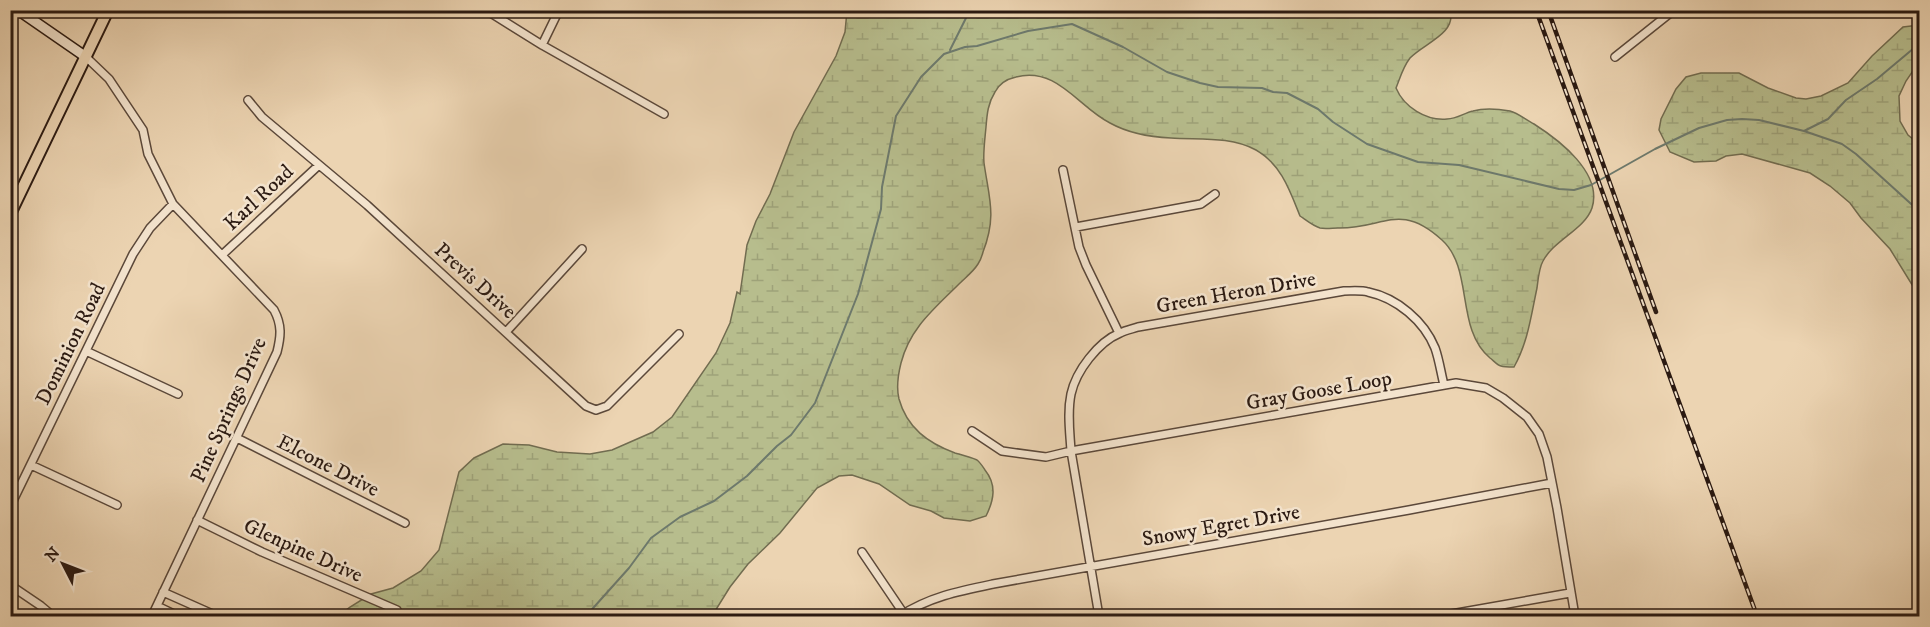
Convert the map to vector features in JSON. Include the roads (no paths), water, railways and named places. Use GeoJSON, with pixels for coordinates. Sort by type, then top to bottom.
{"type":"FeatureCollection","features":[{"type":"Feature","properties":{"kind":"main road"},"geometry":{"type":"LineString","coordinates":[[18,10],[86,57]]}},
{"type":"Feature","properties":{"kind":"main road"},"geometry":{"type":"LineString","coordinates":[[10,214],[108,10]]}},
{"type":"Feature","properties":{"kind":"street"},"geometry":{"type":"LineString","coordinates":[[486,10],[542,45],[664,114]]}},
{"type":"Feature","properties":{"kind":"street"},"geometry":{"type":"LineString","coordinates":[[542,45],[559,10]]}},
{"type":"Feature","properties":{"kind":"street"},"geometry":{"type":"LineString","coordinates":[[1615,57],[1674,10]]}},
{"type":"Feature","properties":{"kind":"street","name":"Pine Springs Drive"},"geometry":{"type":"LineString","coordinates":[[86,57],[109,79],[142,130],[148,154],[173,204],[274,310],[281,328],[277,352],[152,616]]}},
{"type":"Feature","properties":{"kind":"street","name":"Previs Drive"},"geometry":{"type":"LineString","coordinates":[[248,100],[262,117],[367,205],[586,406],[596,410],[607,406],[679,334]]}},
{"type":"Feature","properties":{"kind":"street","name":"Karl Road"},"geometry":{"type":"LineString","coordinates":[[222,255],[319,165]]}},
{"type":"Feature","properties":{"kind":"street"},"geometry":{"type":"LineString","coordinates":[[1063,170],[1079,247],[1119,333]]}},
{"type":"Feature","properties":{"kind":"street"},"geometry":{"type":"LineString","coordinates":[[1076,227],[1201,204],[1215,194]]}},
{"type":"Feature","properties":{"kind":"street","name":"Dominion Road"},"geometry":{"type":"LineString","coordinates":[[10,507],[142,238],[173,204]]}},
{"type":"Feature","properties":{"kind":"street"},"geometry":{"type":"LineString","coordinates":[[506,332],[582,249]]}},
{"type":"Feature","properties":{"kind":"street","name":"Green Heron Drive"},"geometry":{"type":"LineString","coordinates":[[1071,451],[1069,413],[1071,393],[1076,379],[1094,353],[1119,333],[1138,327],[1344,291],[1367,291],[1387,298],[1407,311],[1425,329],[1435,349],[1444,385]]}},
{"type":"Feature","properties":{"kind":"street"},"geometry":{"type":"LineString","coordinates":[[86,351],[178,394]]}},
{"type":"Feature","properties":{"kind":"street","name":"Gray Goose Loop"},"geometry":{"type":"LineString","coordinates":[[972,432],[1002,451],[1046,458],[1071,451],[1456,383],[1486,387],[1527,417],[1539,434],[1552,483],[1575,616]]}},
{"type":"Feature","properties":{"kind":"street","name":"Elcone Drive"},"geometry":{"type":"LineString","coordinates":[[237,438],[405,523]]}},
{"type":"Feature","properties":{"kind":"street"},"geometry":{"type":"LineString","coordinates":[[1071,451],[1099,616]]}},
{"type":"Feature","properties":{"kind":"street"},"geometry":{"type":"LineString","coordinates":[[31,465],[117,505]]}},
{"type":"Feature","properties":{"kind":"street","name":"Snowy Egret Drive"},"geometry":{"type":"LineString","coordinates":[[902,615],[929,600],[950,592],[1552,483]]}},
{"type":"Feature","properties":{"kind":"street","name":"Glenpine Drive"},"geometry":{"type":"LineString","coordinates":[[197,520],[262,552],[397,610]]}},
{"type":"Feature","properties":{"kind":"street"},"geometry":{"type":"LineString","coordinates":[[862,552],[902,615]]}},
{"type":"Feature","properties":{"kind":"street"},"geometry":{"type":"LineString","coordinates":[[10,585],[53,616]]}},
{"type":"Feature","properties":{"kind":"street"},"geometry":{"type":"LineString","coordinates":[[163,592],[217,616]]}},
{"type":"Feature","properties":{"kind":"street"},"geometry":{"type":"LineString","coordinates":[[1440,616],[1570,593]]}},
{"type":"Feature","properties":{"kind":"street"},"geometry":{"type":"LineString","coordinates":[[157,606],[178,616]]}},
{"type":"Feature","properties":{"kind":"waterway"},"geometry":{"type":"LineString","coordinates":[[950,50],[970,10]]}},
{"type":"Feature","properties":{"kind":"waterway"},"geometry":{"type":"LineString","coordinates":[[586,616],[629,568],[651,538],[680,517],[714,501],[747,476],[791,435],[815,403],[858,294],[881,209],[882,187],[896,116],[921,77],[944,54],[965,47],[977,46],[1028,31],[1072,24],[1123,47],[1167,72],[1200,83],[1218,87],[1262,88],[1287,93],[1318,109],[1333,122],[1367,144],[1418,162],[1459,165],[1559,189],[1574,190],[1591,185],[1655,149],[1699,128],[1727,120],[1759,120],[1804,131],[1842,144],[1920,212]]}},
{"type":"Feature","properties":{"kind":"waterway"},"geometry":{"type":"LineString","coordinates":[[1804,131],[1828,119],[1846,100],[1877,79],[1920,43]]}},
{"type":"Feature","properties":{"kind":"railway"},"geometry":{"type":"LineString","coordinates":[[1536,10],[1757,616]]}},
{"type":"Feature","properties":{"kind":"railway"},"geometry":{"type":"LineString","coordinates":[[1548,10],[1656,312]]}}]}
